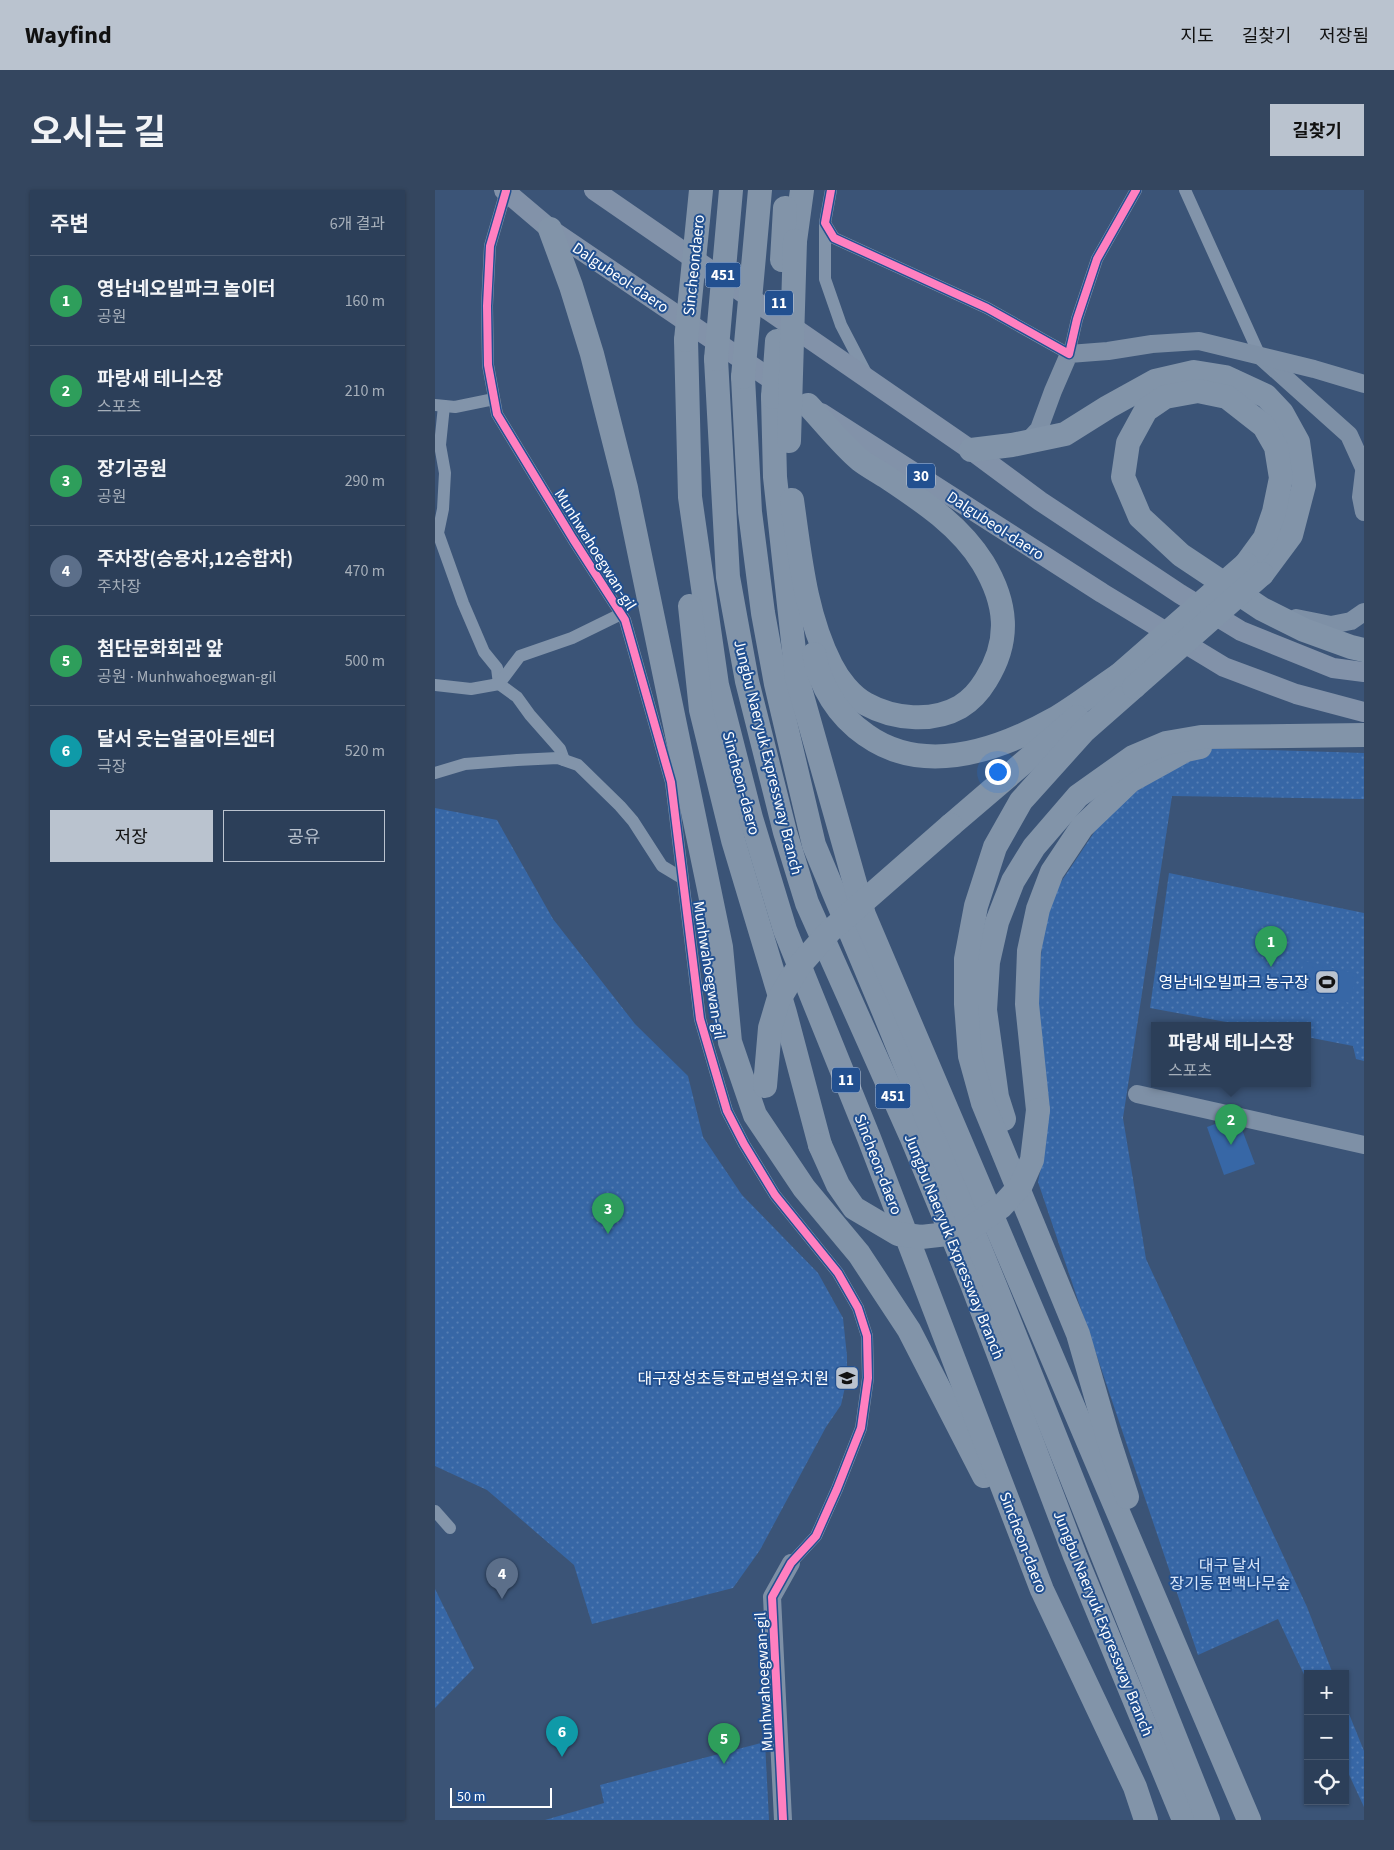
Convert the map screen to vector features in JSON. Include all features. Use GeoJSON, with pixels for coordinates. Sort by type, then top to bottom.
{"type":"FeatureCollection","features":[{"type":"Feature","properties":{"kind":"highway","name":"Sincheondaero"},"geometry":{"type":"LineString","coordinates":[[686,340],[701,190]]}},
{"type":"Feature","properties":{"kind":"highway","name":"Jungbu Naeryuk Expressway Branch"},"geometry":{"type":"LineString","coordinates":[[731,190],[716,359],[728,577],[747,681],[785,832],[807,903],[915,1145],[972,1284],[1075,1556],[1194,1814]]}},
{"type":"Feature","properties":{"kind":"highway","name":"Jungbu Naeryuk Expressway Branch"},"geometry":{"type":"LineString","coordinates":[[761,190],[743,377],[750,512],[761,603],[776,684],[814,845],[993,1279],[1194,1814]]}},
{"type":"Feature","properties":{"kind":"highway"},"geometry":{"type":"LineString","coordinates":[[802,190],[795,241],[789,441],[790,484],[809,634],[822,682],[831,698],[844,717],[859,731],[876,742],[895,751],[918,756],[942,757],[968,754],[1020,736],[1126,681]]}},
{"type":"Feature","properties":{"kind":"highway","name":"11"},"geometry":{"type":"LineString","coordinates":[[787,199],[773,397],[775,477],[797,678],[864,915],[1246,1813]]}},
{"type":"Feature","properties":{"kind":"highway"},"geometry":{"type":"LineString","coordinates":[[550,229],[571,286],[592,354],[625,488],[721,947],[730,1042],[755,1115],[804,1188],[859,1254],[909,1330],[969,1447],[1020,1553],[1042,1590]]}},
{"type":"Feature","properties":{"kind":"highway","name":"Sincheon-daero"},"geometry":{"type":"LineString","coordinates":[[686,340],[689,496],[717,685],[751,818],[785,930],[869,1138],[1042,1590],[1135,1787],[1146,1820]]}},
{"type":"Feature","properties":{"kind":"highway"},"geometry":{"type":"LineString","coordinates":[[804,1188],[769,1118],[765,1086],[770,1028],[778,1001],[799,966],[830,931],[951,825],[1081,714],[1126,681],[1291,536],[1305,485],[1298,442],[1282,414],[1266,396],[1225,377],[1194,372],[1155,381],[1065,434],[1027,442],[971,450]]}},
{"type":"Feature","properties":{"kind":"highway"},"geometry":{"type":"LineString","coordinates":[[1254,569],[1275,512],[1281,478],[1276,447],[1264,426],[1227,397],[1198,391],[1165,396],[1146,410],[1128,443],[1123,478],[1140,517],[1181,555],[1262,609],[1304,630],[1364,650]]}},
{"type":"Feature","properties":{"kind":"highway"},"geometry":{"type":"LineString","coordinates":[[803,583],[820,639],[831,665],[853,694],[866,704],[885,712],[901,716],[927,716],[952,711],[962,706],[981,687],[996,663],[1003,631],[1003,616],[993,582],[971,545],[955,527],[923,501],[860,459],[808,405]]}},
{"type":"Feature","properties":{"kind":"highway"},"geometry":{"type":"LineString","coordinates":[[689,496],[687,546],[690,613],[701,710],[733,840],[785,1012],[819,1145],[838,1185],[854,1208],[898,1234],[921,1237],[965,1232],[1001,1207],[1021,1185],[1033,1160],[1038,1110],[1027,1004],[1029,951],[1038,909],[1052,872],[1082,827],[1130,781],[1186,750],[1244,737]]}},
{"type":"Feature","properties":{"kind":"highway"},"geometry":{"type":"LineString","coordinates":[[1126,681],[1021,801],[995,847],[976,906],[966,959],[966,1004],[970,1056],[983,1102],[1078,1334],[1108,1438],[1180,1656]]}},
{"type":"Feature","properties":{"kind":"highway"},"geometry":{"type":"LineString","coordinates":[[1041,1245],[997,1097],[985,1010],[988,962],[997,922],[1013,881],[1034,847],[1078,796],[1133,757],[1166,743],[1201,737],[1364,735]]}},
{"type":"Feature","properties":{"kind":"main road","name":"Dalgubeol-daero"},"geometry":{"type":"LineString","coordinates":[[505,190],[550,229],[808,405],[1102,593],[1224,667],[1296,694],[1364,712]]}},
{"type":"Feature","properties":{"kind":"main road"},"geometry":{"type":"LineString","coordinates":[[594,190],[971,450],[1055,511],[1180,594],[1241,631],[1333,668],[1364,672]]}},
{"type":"Feature","properties":{"kind":"street","name":"Munhwahoegwan-gil"},"geometry":{"type":"LineString","coordinates":[[505,190],[490,246],[487,306],[488,365],[497,414],[625,620],[671,782],[700,1019],[727,1110],[744,1144],[775,1195],[838,1273],[858,1308],[867,1336],[868,1378],[861,1428],[816,1536],[791,1563],[772,1597],[783,1820]]}},
{"type":"Feature","properties":{"kind":"street"},"geometry":{"type":"LineString","coordinates":[[831,190],[825,223],[825,279],[841,325],[869,380]]}},
{"type":"Feature","properties":{"kind":"street"},"geometry":{"type":"LineString","coordinates":[[1027,442],[1039,429],[1069,354],[1077,319],[1097,259],[1136,190]]}},
{"type":"Feature","properties":{"kind":"street"},"geometry":{"type":"LineString","coordinates":[[1185,190],[1260,356],[1349,434],[1364,468]]}},
{"type":"Feature","properties":{"kind":"street"},"geometry":{"type":"LineString","coordinates":[[825,223],[834,238],[987,308],[1069,354],[1108,351],[1152,344],[1199,341],[1364,384]]}},
{"type":"Feature","properties":{"kind":"street"},"geometry":{"type":"LineString","coordinates":[[494,399],[455,407],[440,405],[440,445],[445,473],[443,509],[438,533],[463,603],[484,652],[497,668],[499,684],[517,696],[560,749],[564,760]]}},
{"type":"Feature","properties":{"kind":"street"},"geometry":{"type":"LineString","coordinates":[[1364,472],[1361,497],[1364,512]]}},
{"type":"Feature","properties":{"kind":"street"},"geometry":{"type":"LineString","coordinates":[[1262,609],[1331,625],[1351,621],[1364,612]]}},
{"type":"Feature","properties":{"kind":"street"},"geometry":{"type":"LineString","coordinates":[[435,685],[471,689],[499,684],[520,656],[572,638],[621,614]]}},
{"type":"Feature","properties":{"kind":"street"},"geometry":{"type":"LineString","coordinates":[[435,773],[465,764],[558,758],[578,765],[633,821],[662,866],[682,878]]}},
{"type":"Feature","properties":{"kind":"street"},"geometry":{"type":"LineString","coordinates":[[1137,1094],[1364,1145]]}},
{"type":"Feature","properties":{"kind":"street"},"geometry":{"type":"LineString","coordinates":[[435,1511],[450,1528]]}},
{"type":"Feature","properties":{"kind":"green space","name":"대구 달서 장기동 편백나무숲"},"geometry":{"type":"Polygon","coordinates":[[[1204,748],[1364,753],[1364,799],[1172,796],[1123,1118],[1146,1259],[1307,1607],[1331,1670],[1304,1670],[1304,1674],[1278,1619],[1198,1655],[1038,1182],[1046,1143],[1036,1020],[1045,906],[1111,807],[1204,748]]]}},
{"type":"Feature","properties":{"kind":"green space"},"geometry":{"type":"Polygon","coordinates":[[[435,808],[497,820],[553,919],[635,1024],[688,1076],[703,1137],[742,1195],[818,1273],[843,1318],[847,1378],[841,1405],[826,1427],[760,1550],[733,1588],[592,1624],[574,1565],[487,1490],[435,1466],[435,808]]]}},
{"type":"Feature","properties":{"kind":"green space"},"geometry":{"type":"Polygon","coordinates":[[[1169,873],[1364,913],[1364,1061],[1356,1059],[1353,1046],[1311,1038],[1311,1022],[1226,1022],[1150,1008],[1169,873]]]}},
{"type":"Feature","properties":{"kind":"green space","name":"영남네오빌파크 농구장"},"geometry":{"type":"Polygon","coordinates":[[[1304,961],[1357,974],[1350,1003],[1297,991],[1304,961]]]}},
{"type":"Feature","properties":{"kind":"green space"},"geometry":{"type":"Polygon","coordinates":[[[1237,1116],[1255,1164],[1224,1175],[1207,1127],[1237,1116]]]}},
{"type":"Feature","properties":{"kind":"green space"},"geometry":{"type":"Polygon","coordinates":[[[435,1589],[474,1668],[435,1708],[435,1589]]]}},
{"type":"Feature","properties":{"kind":"green space"},"geometry":{"type":"Polygon","coordinates":[[[1349,1714],[1364,1751],[1364,1807],[1349,1775],[1349,1714]]]}},
{"type":"Feature","properties":{"kind":"green space"},"geometry":{"type":"Polygon","coordinates":[[[765,1742],[769,1820],[545,1820],[604,1803],[600,1785],[765,1742]]]}},
{"type":"Feature","properties":{"kind":"cycle path"},"geometry":{"type":"LineString","coordinates":[[831,190],[825,223],[834,238],[987,308],[1069,354],[1077,319],[1097,259],[1136,190]]}},
{"type":"Feature","properties":{"kind":"cycle path"},"geometry":{"type":"LineString","coordinates":[[506,191],[490,246],[487,306],[488,365],[497,414],[625,620],[671,782],[700,1019],[727,1111],[744,1144],[775,1195],[838,1273],[858,1308],[867,1336],[868,1378],[861,1428],[816,1536],[791,1563],[772,1597],[783,1820]]}},
{"type":"Feature","properties":{"kind":"place","name":"영남네오빌파크 놀이터"},"geometry":{"type":"Point","coordinates":[1271,967]}},
{"type":"Feature","properties":{"kind":"place","name":"영남네오빌파크 농구장"},"geometry":{"type":"Point","coordinates":[1327,982]}},
{"type":"Feature","properties":{"kind":"place","name":"파랑새 테니스장"},"geometry":{"type":"Point","coordinates":[1231,1145]}},
{"type":"Feature","properties":{"kind":"place","name":"장기공원"},"geometry":{"type":"Point","coordinates":[608,1234]}},
{"type":"Feature","properties":{"kind":"place","name":"대구장성초등학교병설유치원"},"geometry":{"type":"Point","coordinates":[847,1378]}},
{"type":"Feature","properties":{"kind":"place","name":"주차장(승용차,12승합차)"},"geometry":{"type":"Point","coordinates":[502,1599]}},
{"type":"Feature","properties":{"kind":"place","name":"달서 웃는얼굴아트센터"},"geometry":{"type":"Point","coordinates":[562,1757]}},
{"type":"Feature","properties":{"kind":"place","name":"첨단문화회관 앞"},"geometry":{"type":"Point","coordinates":[724,1764]}}]}
